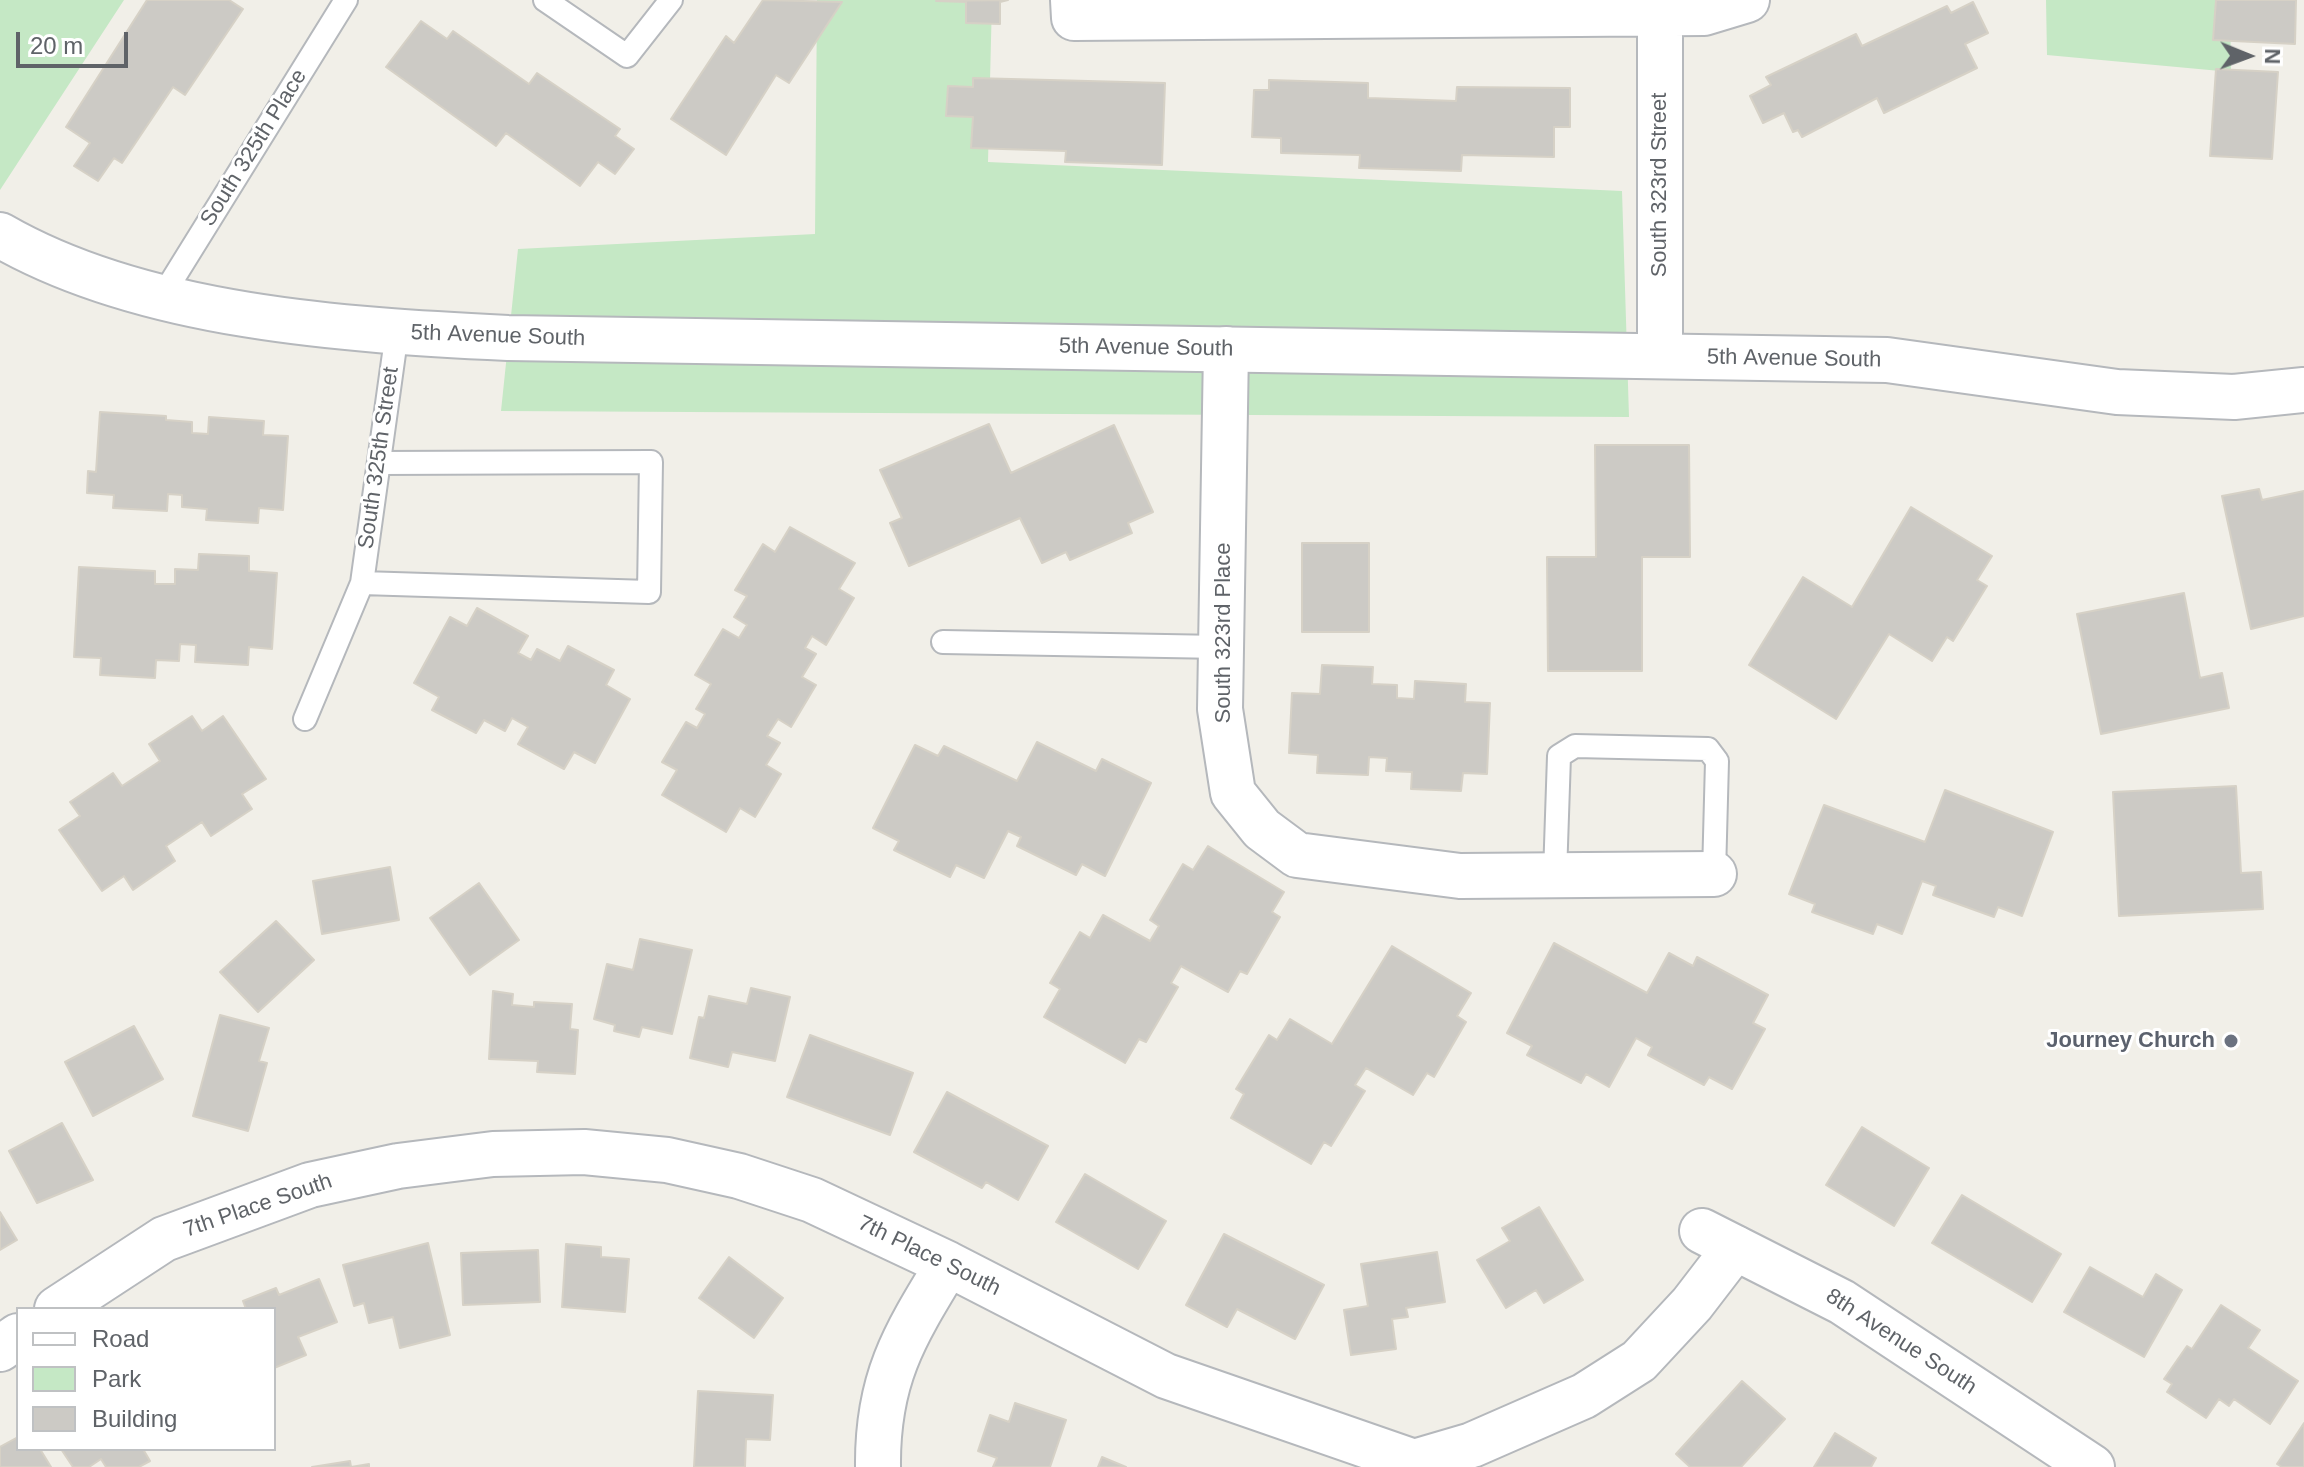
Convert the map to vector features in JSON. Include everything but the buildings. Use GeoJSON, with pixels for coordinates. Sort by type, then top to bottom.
{"type":"FeatureCollection","features":[{"type":"Feature","properties":{"kind":"street"},"geometry":{"type":"LineString","coordinates":[[1073,0],[1074,18],[1193,9],[1704,13],[1747,0]]}},
{"type":"Feature","properties":{"kind":"street","name":"South 323rd Street"},"geometry":{"type":"LineString","coordinates":[[1660,14],[1660,356]]}},
{"type":"Feature","properties":{"kind":"street","name":"5th Avenue South"},"geometry":{"type":"LineString","coordinates":[[0,235],[87,274],[163,295],[266,318],[397,332],[508,338],[1887,360],[2117,392],[2234,397],[2304,390]]}},
{"type":"Feature","properties":{"kind":"street","name":"South 323rd Place"},"geometry":{"type":"LineString","coordinates":[[1226,349],[1220,709],[1233,793],[1262,829],[1297,855],[1460,876],[1714,874]]}},
{"type":"Feature","properties":{"kind":"street","name":"7th Place South"},"geometry":{"type":"LineString","coordinates":[[60,1307],[164,1239],[310,1185],[398,1166],[493,1154],[584,1152],[667,1160],[739,1176],[812,1200],[948,1264],[1166,1376],[1414,1465],[1472,1445],[1584,1396],[1639,1361],[1692,1304],[1718,1240]]}},
{"type":"Feature","properties":{"kind":"street","name":"8th Avenue South"},"geometry":{"type":"LineString","coordinates":[[1718,1240],[1842,1302],[2092,1467]]}},
{"type":"Feature","properties":{"kind":"street"},"geometry":{"type":"LineString","coordinates":[[878,1467],[882,1397],[901,1341],[948,1264]]}},
{"type":"Feature","properties":{"kind":"lane","name":"South 325th Place"},"geometry":{"type":"LineString","coordinates":[[163,295],[346,0]]}},
{"type":"Feature","properties":{"kind":"lane"},"geometry":{"type":"LineString","coordinates":[[545,0],[627,56],[671,0]]}},
{"type":"Feature","properties":{"kind":"lane","name":"South 325th Street"},"geometry":{"type":"LineString","coordinates":[[305,719],[362,583],[397,332]]}},
{"type":"Feature","properties":{"kind":"lane"},"geometry":{"type":"LineString","coordinates":[[362,583],[649,592],[651,462],[379,463]]}},
{"type":"Feature","properties":{"kind":"lane"},"geometry":{"type":"LineString","coordinates":[[943,642],[1221,647]]}},
{"type":"Feature","properties":{"kind":"lane"},"geometry":{"type":"LineString","coordinates":[[1555,875],[1559,756],[1575,746],[1708,749],[1717,761],[1714,874]]}},
{"type":"Feature","properties":{"kind":"green space"},"geometry":{"type":"Polygon","coordinates":[[[0,0],[124,0],[0,190],[0,0]]]}},
{"type":"Feature","properties":{"kind":"green space"},"geometry":{"type":"Polygon","coordinates":[[[817,0],[992,0],[988,162],[1622,191],[1629,417],[501,411],[518,249],[815,234],[817,0]]]}},
{"type":"Feature","properties":{"kind":"green space"},"geometry":{"type":"Polygon","coordinates":[[[2046,0],[2230,0],[2231,72],[2047,55],[2046,0]]]}},
{"type":"Feature","properties":{"kind":"place","name":"Journey Church"},"geometry":{"type":"Point","coordinates":[2231,1041]}}]}
